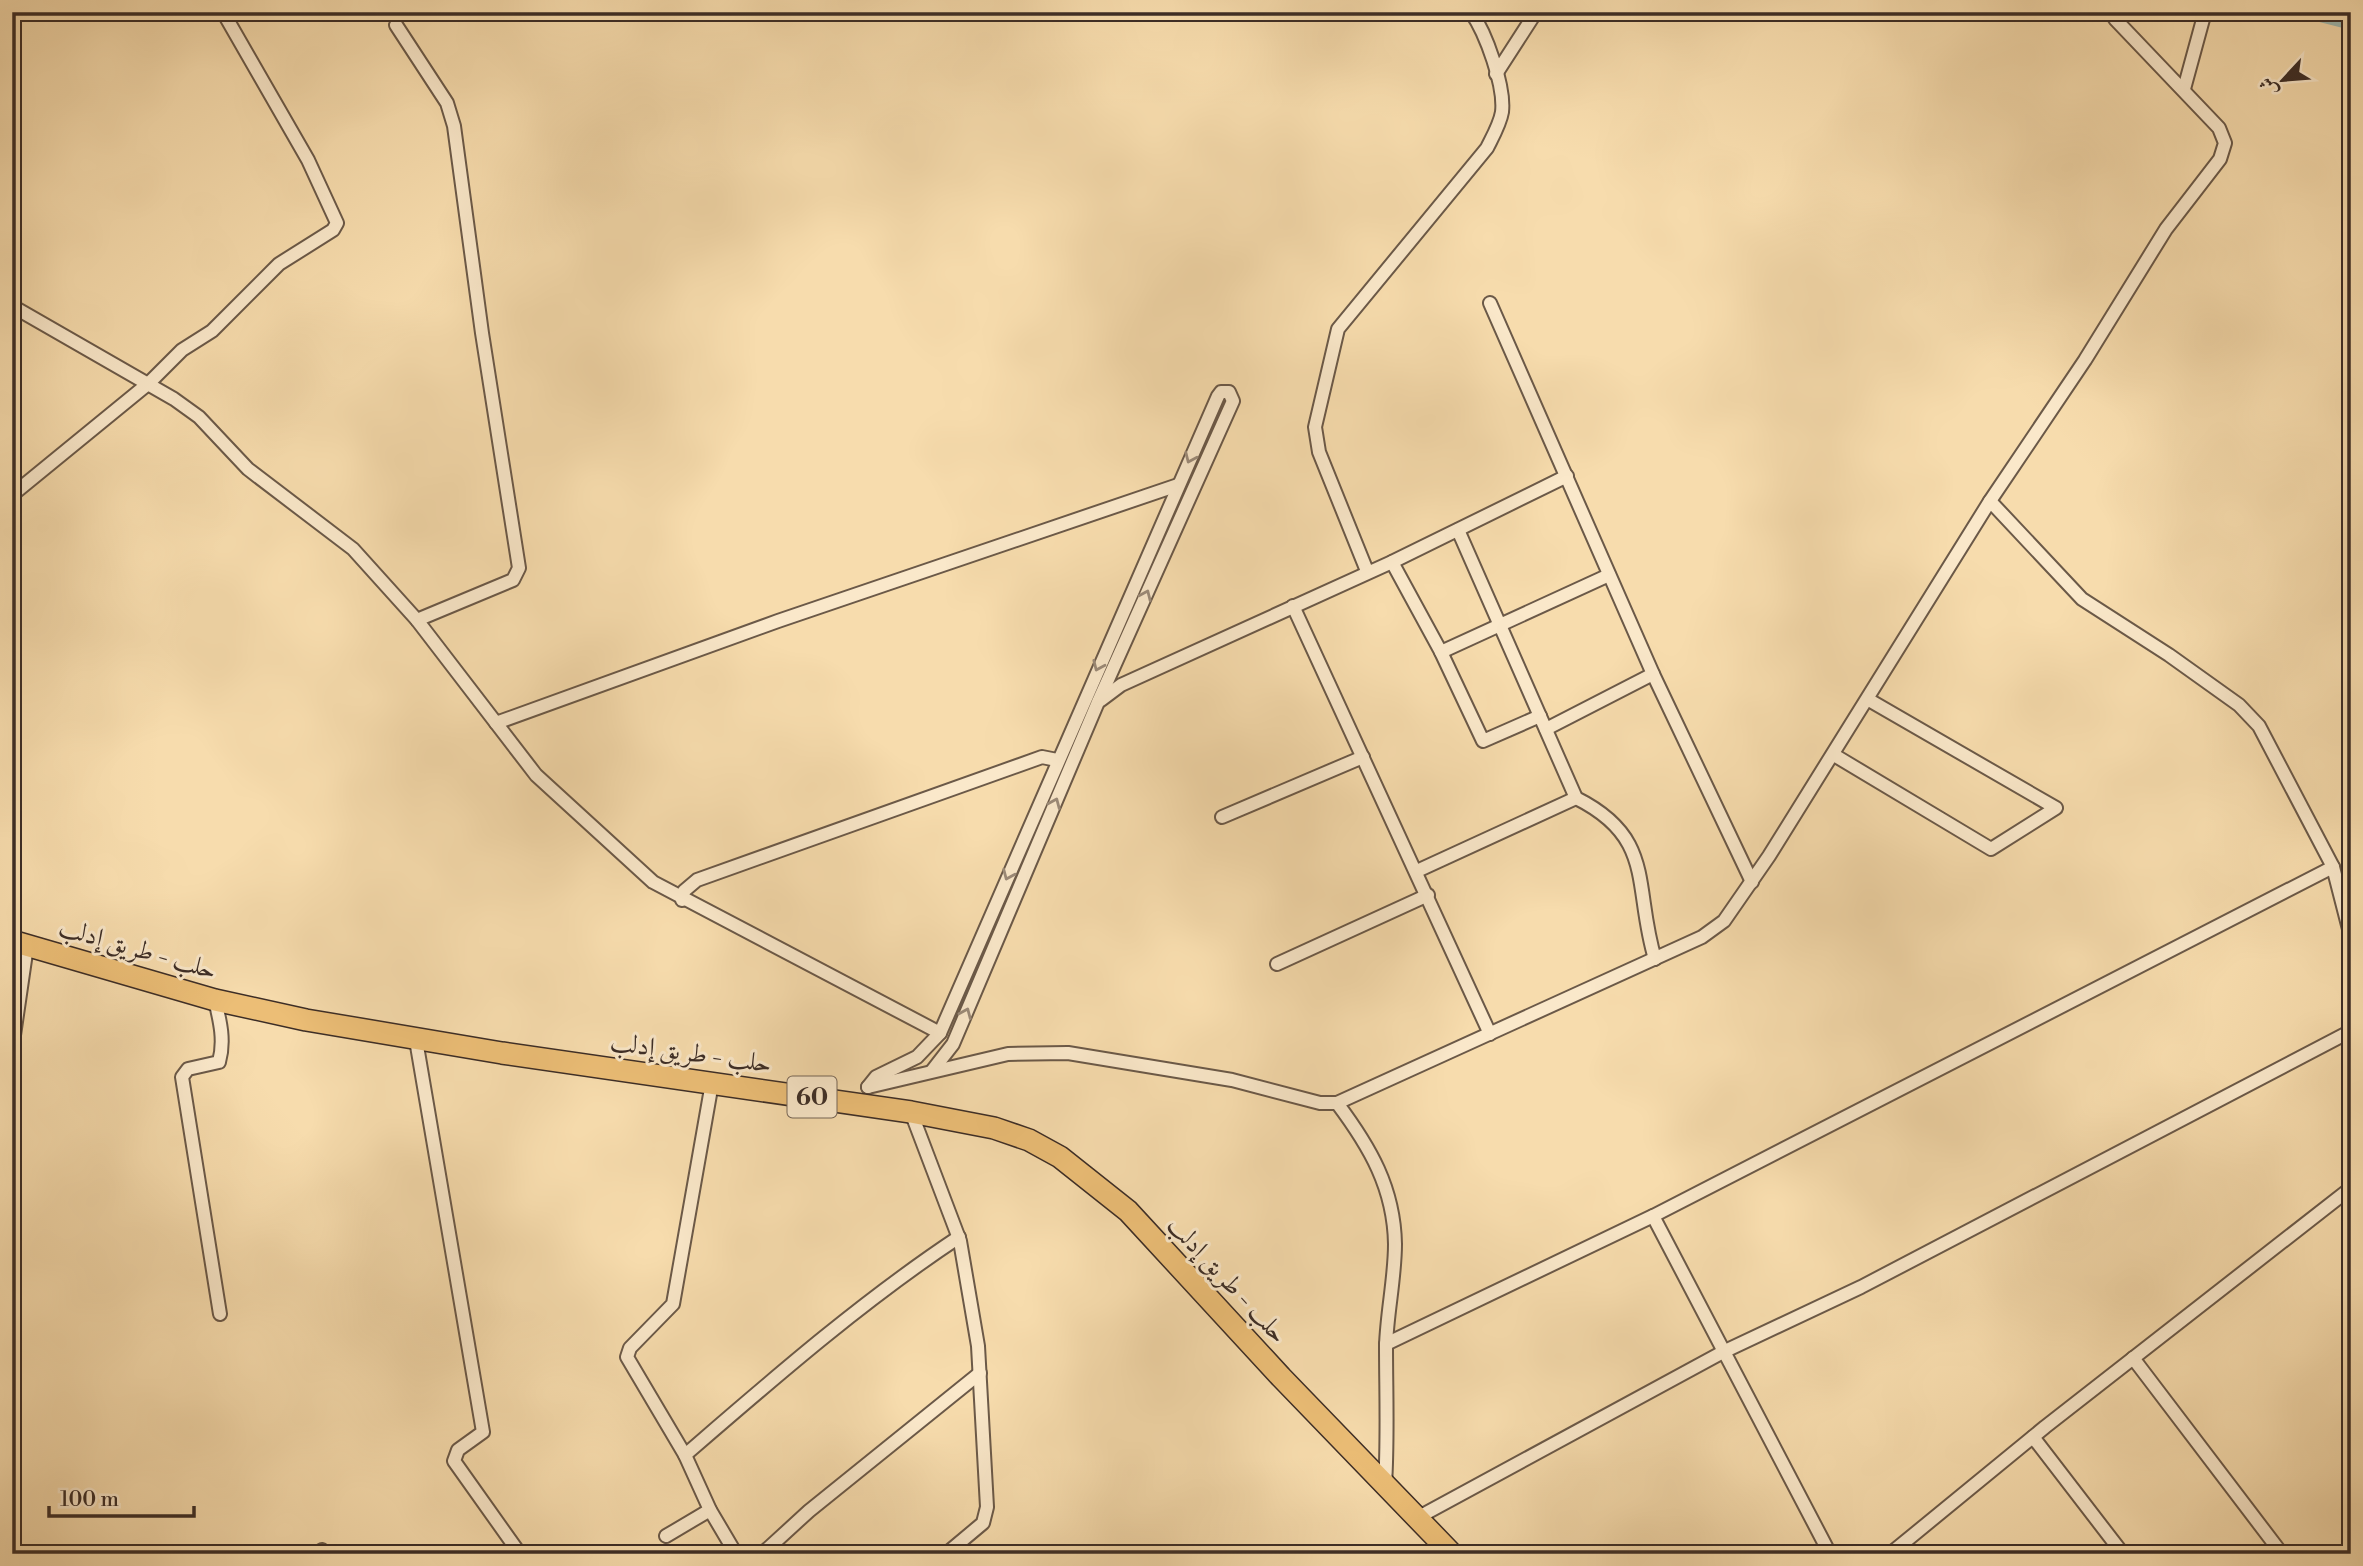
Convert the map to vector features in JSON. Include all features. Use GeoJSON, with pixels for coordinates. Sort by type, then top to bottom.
{"type":"FeatureCollection","features":[{"type":"Feature","properties":{"kind":"highway","name":"حلب - طريق إدلب"},"geometry":{"type":"LineString","coordinates":[[20,944],[215,1000],[416,1040],[712,1083],[865,1095],[911,1112],[995,1128],[1017,1136],[1060,1157],[1094,1181],[1128,1211],[1452,1554]]}},
{"type":"Feature","properties":{"kind":"street"},"geometry":{"type":"LineString","coordinates":[[12,495],[149,383],[183,350],[212,331],[279,264],[333,230],[337,223],[309,160],[223,12]]}},
{"type":"Feature","properties":{"kind":"street"},"geometry":{"type":"LineString","coordinates":[[1367,571],[1319,453],[1315,427],[1338,329],[1487,148],[1502,111],[1496,74],[1471,12]]}},
{"type":"Feature","properties":{"kind":"street"},"geometry":{"type":"LineString","coordinates":[[1496,74],[1536,12]]}},
{"type":"Feature","properties":{"kind":"street"},"geometry":{"type":"LineString","coordinates":[[2184,89],[2205,15]]}},
{"type":"Feature","properties":{"kind":"street"},"geometry":{"type":"LineString","coordinates":[[865,1095],[932,1071],[1008,1055],[1068,1053],[1232,1080],[1321,1103],[1337,1103],[1702,937],[1724,921],[1834,755],[1990,501],[2085,360],[2166,229],[2220,159],[2225,143],[2219,128],[2115,19]]}},
{"type":"Feature","properties":{"kind":"street"},"geometry":{"type":"LineString","coordinates":[[397,25],[447,103],[454,126],[482,333],[519,568],[513,580],[417,620]]}},
{"type":"Feature","properties":{"kind":"street"},"geometry":{"type":"LineString","coordinates":[[1490,303],[1653,674],[1752,882]]}},
{"type":"Feature","properties":{"kind":"street"},"geometry":{"type":"LineString","coordinates":[[12,306],[149,383],[199,417],[248,469],[353,549],[417,620],[546,786],[653,882],[682,900],[940,1032]]}},
{"type":"Feature","properties":{"kind":"street"},"geometry":{"type":"LineString","coordinates":[[865,1095],[876,1077],[917,1057],[940,1032],[1078,711],[1218,396],[1224,391],[1229,392],[1233,401],[1098,702],[953,1044],[932,1071]]}},
{"type":"Feature","properties":{"kind":"street"},"geometry":{"type":"LineString","coordinates":[[1078,711],[1098,702],[1121,685],[1367,571],[1392,562],[1567,476]]}},
{"type":"Feature","properties":{"kind":"street"},"geometry":{"type":"LineString","coordinates":[[496,723],[778,621],[1178,485]]}},
{"type":"Feature","properties":{"kind":"street"},"geometry":{"type":"LineString","coordinates":[[1990,501],[2082,599],[2169,655],[2239,705],[2259,726],[2333,867],[2351,937]]}},
{"type":"Feature","properties":{"kind":"street"},"geometry":{"type":"LineString","coordinates":[[1458,530],[1576,798],[1615,821],[1630,840],[1655,959]]}},
{"type":"Feature","properties":{"kind":"street"},"geometry":{"type":"LineString","coordinates":[[1392,562],[1441,652],[1483,741],[1539,716]]}},
{"type":"Feature","properties":{"kind":"street"},"geometry":{"type":"LineString","coordinates":[[1441,652],[1609,575]]}},
{"type":"Feature","properties":{"kind":"street"},"geometry":{"type":"LineString","coordinates":[[1293,606],[1490,1034]]}},
{"type":"Feature","properties":{"kind":"street"},"geometry":{"type":"LineString","coordinates":[[1546,729],[1653,674]]}},
{"type":"Feature","properties":{"kind":"street"},"geometry":{"type":"LineString","coordinates":[[1834,755],[1991,849],[2056,808],[1869,699]]}},
{"type":"Feature","properties":{"kind":"street"},"geometry":{"type":"LineString","coordinates":[[682,900],[684,891],[696,880],[1042,757],[1057,760]]}},
{"type":"Feature","properties":{"kind":"street"},"geometry":{"type":"LineString","coordinates":[[1222,817],[1363,757]]}},
{"type":"Feature","properties":{"kind":"street"},"geometry":{"type":"LineString","coordinates":[[1417,871],[1576,798]]}},
{"type":"Feature","properties":{"kind":"street"},"geometry":{"type":"LineString","coordinates":[[1386,1344],[1653,1216],[2333,867]]}},
{"type":"Feature","properties":{"kind":"street"},"geometry":{"type":"LineString","coordinates":[[1277,964],[1428,895]]}},
{"type":"Feature","properties":{"kind":"street"},"geometry":{"type":"LineString","coordinates":[[12,1049],[20,944]]}},
{"type":"Feature","properties":{"kind":"street"},"geometry":{"type":"LineString","coordinates":[[215,1000],[221,1027],[222,1051],[219,1062],[188,1069],[182,1077],[220,1314]]}},
{"type":"Feature","properties":{"kind":"street"},"geometry":{"type":"LineString","coordinates":[[1417,1518],[1723,1352],[1861,1287],[2351,1031]]}},
{"type":"Feature","properties":{"kind":"street"},"geometry":{"type":"LineString","coordinates":[[416,1040],[483,1432],[458,1450],[454,1461],[520,1554]]}},
{"type":"Feature","properties":{"kind":"street"},"geometry":{"type":"LineString","coordinates":[[712,1083],[673,1304],[630,1348],[627,1357],[685,1455],[710,1510],[736,1554]]}},
{"type":"Feature","properties":{"kind":"street"},"geometry":{"type":"LineString","coordinates":[[1337,1103],[1381,1169],[1389,1192],[1395,1245],[1386,1344],[1389,1418],[1385,1485]]}},
{"type":"Feature","properties":{"kind":"street"},"geometry":{"type":"LineString","coordinates":[[911,1112],[959,1237],[978,1346],[987,1507],[983,1523],[946,1554]]}},
{"type":"Feature","properties":{"kind":"street"},"geometry":{"type":"LineString","coordinates":[[1890,1554],[2033,1437],[2351,1188]]}},
{"type":"Feature","properties":{"kind":"street"},"geometry":{"type":"LineString","coordinates":[[1653,1216],[1830,1554]]}},
{"type":"Feature","properties":{"kind":"street"},"geometry":{"type":"LineString","coordinates":[[685,1455],[846,1319],[908,1271],[959,1237]]}},
{"type":"Feature","properties":{"kind":"street"},"geometry":{"type":"LineString","coordinates":[[2133,1358],[2281,1554]]}},
{"type":"Feature","properties":{"kind":"street"},"geometry":{"type":"LineString","coordinates":[[762,1554],[809,1511],[980,1373]]}},
{"type":"Feature","properties":{"kind":"street"},"geometry":{"type":"LineString","coordinates":[[2033,1437],[2123,1554]]}},
{"type":"Feature","properties":{"kind":"street"},"geometry":{"type":"LineString","coordinates":[[666,1536],[710,1510]]}},
{"type":"Feature","properties":{"kind":"street"},"geometry":{"type":"LineString","coordinates":[[317,1554],[322,1550],[325,1554]]}},
{"type":"Feature","properties":{"kind":"waterway"},"geometry":{"type":"LineString","coordinates":[[2300,12],[2351,25]]}}]}
